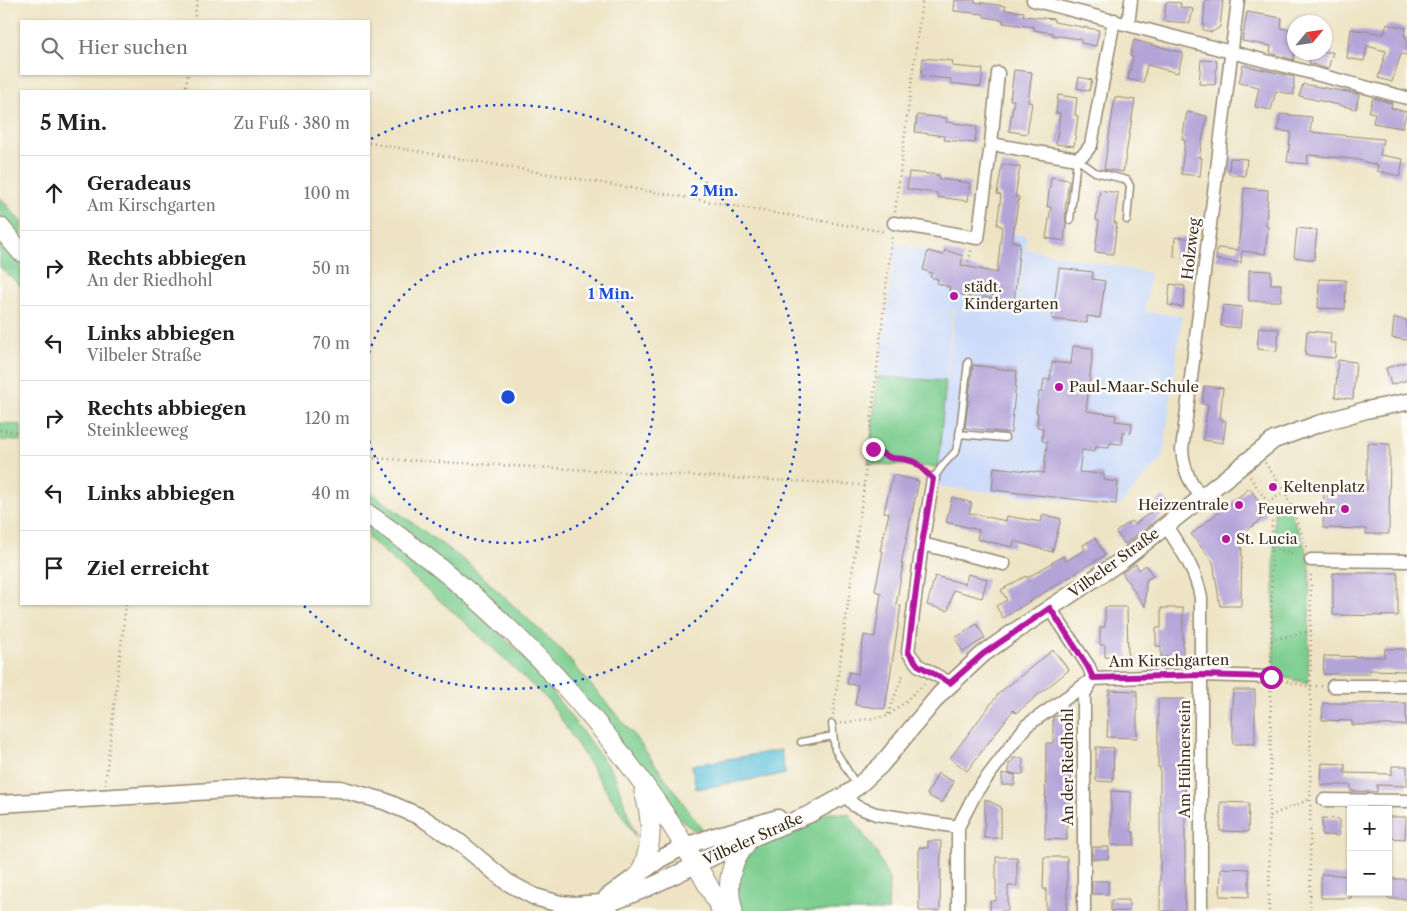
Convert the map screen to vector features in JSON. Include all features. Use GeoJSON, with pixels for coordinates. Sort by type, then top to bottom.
{"type":"FeatureCollection","features":[{"type":"Feature","properties":{"kind":"main road"},"geometry":{"type":"LineString","coordinates":[[0,228],[20,251]]}},
{"type":"Feature","properties":{"kind":"main road"},"geometry":{"type":"LineString","coordinates":[[370,516],[440,567],[513,633],[580,703],[641,781],[685,846],[722,911]]}},
{"type":"Feature","properties":{"kind":"main road"},"geometry":{"type":"LineString","coordinates":[[641,781],[649,812],[651,838],[642,872]]}},
{"type":"Feature","properties":{"kind":"main road"},"geometry":{"type":"LineString","coordinates":[[733,911],[729,883],[731,869],[738,854],[747,842]]}},
{"type":"Feature","properties":{"kind":"street"},"geometry":{"type":"LineString","coordinates":[[1033,0],[1407,98]]}},
{"type":"Feature","properties":{"kind":"street"},"geometry":{"type":"LineString","coordinates":[[1128,24],[1131,0]]}},
{"type":"Feature","properties":{"kind":"street","name":"Holzweg"},"geometry":{"type":"LineString","coordinates":[[1202,498],[1190,483],[1184,466],[1182,450],[1238,0]]}},
{"type":"Feature","properties":{"kind":"street"},"geometry":{"type":"LineString","coordinates":[[991,144],[1076,159],[1085,153],[1091,145],[1114,20]]}},
{"type":"Feature","properties":{"kind":"street"},"geometry":{"type":"LineString","coordinates":[[893,228],[978,238],[991,144],[998,73]]}},
{"type":"Feature","properties":{"kind":"street","name":"Vilbeler Straße"},"geometry":{"type":"LineString","coordinates":[[0,804],[293,786],[354,792],[391,803],[421,817],[459,842],[507,882],[535,897],[560,904],[613,902],[810,814],[851,791],[881,765],[950,683],[983,654],[1101,576],[1202,498],[1240,466],[1264,450],[1274,440],[1288,437],[1318,424],[1366,410],[1407,402]]}},
{"type":"Feature","properties":{"kind":"street"},"geometry":{"type":"LineString","coordinates":[[933,479],[922,544],[908,652],[918,665],[950,683]]}},
{"type":"Feature","properties":{"kind":"street","name":"Am Hühnerstein"},"geometry":{"type":"LineString","coordinates":[[1166,526],[1191,564],[1201,598],[1201,911]]}},
{"type":"Feature","properties":{"kind":"street"},"geometry":{"type":"LineString","coordinates":[[922,544],[1004,564]]}},
{"type":"Feature","properties":{"kind":"street"},"geometry":{"type":"LineString","coordinates":[[1311,560],[1407,561]]}},
{"type":"Feature","properties":{"kind":"street"},"geometry":{"type":"LineString","coordinates":[[1050,608],[1093,678]]}},
{"type":"Feature","properties":{"kind":"street","name":"Am Kirschgarten"},"geometry":{"type":"LineString","coordinates":[[958,911],[958,827],[976,792],[1026,726],[1093,678],[1201,675],[1271,677]]}},
{"type":"Feature","properties":{"kind":"street","name":"An der Riedhohl"},"geometry":{"type":"LineString","coordinates":[[1084,911],[1084,694],[1093,678]]}},
{"type":"Feature","properties":{"kind":"street"},"geometry":{"type":"LineString","coordinates":[[1333,686],[1407,686]]}},
{"type":"Feature","properties":{"kind":"street"},"geometry":{"type":"LineString","coordinates":[[851,791],[855,806],[876,814],[958,827]]}},
{"type":"Feature","properties":{"kind":"street"},"geometry":{"type":"LineString","coordinates":[[1324,800],[1407,801]]}},
{"type":"Feature","properties":{"kind":"street","name":"Vilbeler Straße"},"geometry":{"type":"LineString","coordinates":[[595,904],[660,859],[685,846],[770,820],[810,814]]}},
{"type":"Feature","properties":{"kind":"lane"},"geometry":{"type":"LineString","coordinates":[[1070,220],[1076,159],[1095,172],[1127,180],[1130,186],[1127,220]]}},
{"type":"Feature","properties":{"kind":"lane"},"geometry":{"type":"LineString","coordinates":[[933,479],[942,465],[956,450],[968,362]]}},
{"type":"Feature","properties":{"kind":"lane"},"geometry":{"type":"LineString","coordinates":[[959,434],[1005,438]]}},
{"type":"Feature","properties":{"kind":"lane"},"geometry":{"type":"LineString","coordinates":[[832,724],[835,750],[851,791]]}},
{"type":"Feature","properties":{"kind":"lane"},"geometry":{"type":"LineString","coordinates":[[801,742],[833,736]]}},
{"type":"Feature","properties":{"kind":"path"},"geometry":{"type":"LineString","coordinates":[[194,20],[197,0]]}},
{"type":"Feature","properties":{"kind":"path"},"geometry":{"type":"LineString","coordinates":[[922,0],[893,228],[869,448],[832,724],[888,716],[935,674]]}},
{"type":"Feature","properties":{"kind":"path"},"geometry":{"type":"LineString","coordinates":[[186,90],[188,75]]}},
{"type":"Feature","properties":{"kind":"path"},"geometry":{"type":"LineString","coordinates":[[370,143],[893,228]]}},
{"type":"Feature","properties":{"kind":"path"},"geometry":{"type":"LineString","coordinates":[[966,266],[975,237]]}},
{"type":"Feature","properties":{"kind":"path"},"geometry":{"type":"LineString","coordinates":[[0,430],[20,432]]}},
{"type":"Feature","properties":{"kind":"path"},"geometry":{"type":"LineString","coordinates":[[869,448],[891,458],[915,462],[933,479]]}},
{"type":"Feature","properties":{"kind":"path"},"geometry":{"type":"LineString","coordinates":[[370,458],[864,485]]}},
{"type":"Feature","properties":{"kind":"path"},"geometry":{"type":"LineString","coordinates":[[1272,472],[1285,491],[1311,560],[1310,911]]}},
{"type":"Feature","properties":{"kind":"path"},"geometry":{"type":"LineString","coordinates":[[1268,503],[1285,491]]}},
{"type":"Feature","properties":{"kind":"path"},"geometry":{"type":"LineString","coordinates":[[1272,547],[1311,560]]}},
{"type":"Feature","properties":{"kind":"path"},"geometry":{"type":"LineString","coordinates":[[105,798],[106,771],[126,605]]}},
{"type":"Feature","properties":{"kind":"path"},"geometry":{"type":"LineString","coordinates":[[1271,640],[1311,631]]}},
{"type":"Feature","properties":{"kind":"path"},"geometry":{"type":"LineString","coordinates":[[888,716],[903,675]]}},
{"type":"Feature","properties":{"kind":"path"},"geometry":{"type":"LineString","coordinates":[[1271,677],[1311,687]]}},
{"type":"Feature","properties":{"kind":"path"},"geometry":{"type":"LineString","coordinates":[[1270,816],[1310,799],[1324,800]]}},
{"type":"Feature","properties":{"kind":"shaded area","name":"städt. Kindergarten"},"geometry":{"type":"Polygon","coordinates":[[[1002,232],[1027,236],[1016,311],[952,310],[946,381],[878,377],[896,244],[943,255],[945,250],[963,256],[961,265],[984,270],[983,277],[996,281],[1002,232]]]}},
{"type":"Feature","properties":{"kind":"shaded area","name":"Paul-Maar-Schule"},"geometry":{"type":"Polygon","coordinates":[[[1026,249],[1150,273],[1145,312],[1182,316],[1163,457],[1118,507],[936,486],[954,311],[1017,312],[1026,249]]]}},
{"type":"Feature","properties":{"kind":"green space"},"geometry":{"type":"Polygon","coordinates":[[[0,197],[20,221],[20,245],[0,221],[0,197]]]}},
{"type":"Feature","properties":{"kind":"green space"},"geometry":{"type":"Polygon","coordinates":[[[0,236],[20,259],[20,285],[0,267],[0,236]]]}},
{"type":"Feature","properties":{"kind":"green space"},"geometry":{"type":"Polygon","coordinates":[[[878,377],[946,381],[938,467],[868,464],[878,377]]]}},
{"type":"Feature","properties":{"kind":"green space"},"geometry":{"type":"Polygon","coordinates":[[[0,423],[20,425],[20,441],[0,440],[0,423]]]}},
{"type":"Feature","properties":{"kind":"green space"},"geometry":{"type":"Polygon","coordinates":[[[370,492],[469,564],[561,650],[633,734],[703,830],[692,829],[677,816],[577,690],[370,512],[370,492]]]}},
{"type":"Feature","properties":{"kind":"green space"},"geometry":{"type":"Polygon","coordinates":[[[1287,503],[1310,560],[1308,683],[1274,675],[1274,511],[1287,503]]]}},
{"type":"Feature","properties":{"kind":"green space"},"geometry":{"type":"Polygon","coordinates":[[[370,527],[436,573],[528,660],[614,774],[636,837],[550,702],[469,626],[370,540],[370,527]]]}},
{"type":"Feature","properties":{"kind":"green space"},"geometry":{"type":"Polygon","coordinates":[[[831,813],[849,814],[876,852],[889,879],[888,911],[738,911],[732,877],[748,848],[813,817],[831,813]]]}},
{"type":"Feature","properties":{"kind":"water"},"geometry":{"type":"Polygon","coordinates":[[[781,750],[785,774],[696,789],[692,765],[781,750]]]}},
{"type":"Feature","properties":{"kind":"building"},"geometry":{"type":"Polygon","coordinates":[[[955,0],[975,0],[975,2],[1005,6],[1005,10],[1024,12],[1023,16],[1054,19],[1054,22],[1099,30],[1096,46],[1081,43],[1081,39],[1052,35],[1053,33],[1034,30],[1034,27],[1003,23],[1003,20],[984,17],[984,14],[954,11],[955,0]]]}},
{"type":"Feature","properties":{"kind":"building"},"geometry":{"type":"Polygon","coordinates":[[[1205,0],[1223,0],[1220,27],[1212,32],[1203,30],[1205,0]]]}},
{"type":"Feature","properties":{"kind":"building"},"geometry":{"type":"Polygon","coordinates":[[[1166,2],[1181,3],[1180,7],[1193,9],[1190,23],[1164,21],[1166,2]]]}},
{"type":"Feature","properties":{"kind":"building"},"geometry":{"type":"Polygon","coordinates":[[[1247,12],[1282,18],[1281,28],[1287,29],[1287,58],[1270,53],[1271,46],[1242,41],[1247,12]]]}},
{"type":"Feature","properties":{"kind":"building"},"geometry":{"type":"Polygon","coordinates":[[[1387,24],[1406,28],[1404,36],[1407,37],[1407,55],[1401,54],[1392,82],[1378,78],[1386,51],[1367,46],[1364,61],[1347,58],[1351,29],[1384,34],[1387,24]]]}},
{"type":"Feature","properties":{"kind":"building"},"geometry":{"type":"Polygon","coordinates":[[[1134,40],[1183,53],[1178,73],[1147,65],[1143,83],[1128,79],[1133,57],[1130,56],[1134,40]]]}},
{"type":"Feature","properties":{"kind":"building"},"geometry":{"type":"Polygon","coordinates":[[[923,58],[953,61],[952,66],[983,69],[981,87],[950,83],[951,79],[921,76],[923,58]]]}},
{"type":"Feature","properties":{"kind":"building"},"geometry":{"type":"Polygon","coordinates":[[[1201,60],[1217,61],[1215,85],[1199,84],[1201,60]]]}},
{"type":"Feature","properties":{"kind":"building"},"geometry":{"type":"Polygon","coordinates":[[[1310,60],[1331,60],[1328,69],[1309,63],[1310,60]]]}},
{"type":"Feature","properties":{"kind":"building"},"geometry":{"type":"Polygon","coordinates":[[[1243,65],[1294,77],[1294,95],[1276,91],[1271,110],[1255,107],[1259,87],[1239,83],[1243,65]]]}},
{"type":"Feature","properties":{"kind":"building"},"geometry":{"type":"Polygon","coordinates":[[[1014,70],[1032,72],[1028,102],[1032,103],[1027,134],[1009,131],[1014,100],[1010,100],[1014,70]]]}},
{"type":"Feature","properties":{"kind":"building"},"geometry":{"type":"Polygon","coordinates":[[[1079,77],[1092,80],[1089,91],[1077,88],[1079,77]]]}},
{"type":"Feature","properties":{"kind":"building"},"geometry":{"type":"Polygon","coordinates":[[[1303,84],[1359,94],[1356,109],[1299,96],[1303,84]]]}},
{"type":"Feature","properties":{"kind":"building"},"geometry":{"type":"Polygon","coordinates":[[[1058,95],[1077,98],[1075,115],[1078,116],[1074,146],[1056,144],[1060,113],[1056,113],[1058,95]]]}},
{"type":"Feature","properties":{"kind":"building"},"geometry":{"type":"Polygon","coordinates":[[[1115,97],[1135,100],[1123,172],[1104,169],[1115,97]]]}},
{"type":"Feature","properties":{"kind":"building"},"geometry":{"type":"Polygon","coordinates":[[[1373,98],[1392,103],[1391,108],[1407,112],[1402,128],[1373,123],[1375,113],[1369,112],[1373,98]]]}},
{"type":"Feature","properties":{"kind":"building"},"geometry":{"type":"Polygon","coordinates":[[[1187,112],[1207,116],[1199,158],[1202,158],[1200,176],[1181,174],[1185,140],[1182,139],[1187,112]]]}},
{"type":"Feature","properties":{"kind":"building"},"geometry":{"type":"Polygon","coordinates":[[[1280,114],[1312,117],[1310,132],[1383,139],[1380,155],[1403,159],[1400,176],[1377,171],[1378,165],[1354,159],[1308,155],[1307,164],[1287,162],[1291,132],[1278,131],[1280,114]]]}},
{"type":"Feature","properties":{"kind":"building"},"geometry":{"type":"Polygon","coordinates":[[[917,115],[947,118],[946,122],[977,126],[975,143],[944,140],[945,136],[915,132],[917,115]]]}},
{"type":"Feature","properties":{"kind":"building"},"geometry":{"type":"Polygon","coordinates":[[[1230,158],[1247,159],[1245,176],[1229,174],[1230,158]]]}},
{"type":"Feature","properties":{"kind":"building"},"geometry":{"type":"Polygon","coordinates":[[[1002,164],[1020,167],[1015,197],[1019,197],[1012,241],[1020,243],[1014,302],[983,297],[982,301],[949,291],[950,287],[937,283],[938,279],[930,277],[932,273],[923,270],[928,251],[943,255],[945,250],[963,256],[961,265],[997,273],[1002,226],[997,225],[1001,195],[997,194],[1002,164]]]}},
{"type":"Feature","properties":{"kind":"building"},"geometry":{"type":"Polygon","coordinates":[[[909,172],[939,175],[939,179],[970,183],[968,201],[937,197],[937,193],[907,189],[909,172]]]}},
{"type":"Feature","properties":{"kind":"building"},"geometry":{"type":"Polygon","coordinates":[[[1051,177],[1069,180],[1065,209],[1064,241],[1046,238],[1051,207],[1047,207],[1051,177]]]}},
{"type":"Feature","properties":{"kind":"building"},"geometry":{"type":"Polygon","coordinates":[[[1244,188],[1268,190],[1266,226],[1268,226],[1265,254],[1242,251],[1241,263],[1216,260],[1217,248],[1238,250],[1244,188]]]}},
{"type":"Feature","properties":{"kind":"building"},"geometry":{"type":"Polygon","coordinates":[[[1100,190],[1118,193],[1114,223],[1117,223],[1113,254],[1095,252],[1099,221],[1096,220],[1100,190]]]}},
{"type":"Feature","properties":{"kind":"building"},"geometry":{"type":"Polygon","coordinates":[[[1297,228],[1317,230],[1314,260],[1294,257],[1297,228]]]}},
{"type":"Feature","properties":{"kind":"building"},"geometry":{"type":"Polygon","coordinates":[[[1175,237],[1194,239],[1193,259],[1174,257],[1175,237]]]}},
{"type":"Feature","properties":{"kind":"building"},"geometry":{"type":"Polygon","coordinates":[[[1059,268],[1093,272],[1092,279],[1105,281],[1100,318],[1087,316],[1087,323],[1052,319],[1059,268]]]}},
{"type":"Feature","properties":{"kind":"building"},"geometry":{"type":"Polygon","coordinates":[[[1249,270],[1271,271],[1271,284],[1281,284],[1281,301],[1249,301],[1249,270]]]}},
{"type":"Feature","properties":{"kind":"building"},"geometry":{"type":"Polygon","coordinates":[[[1319,279],[1346,280],[1345,309],[1318,308],[1319,279]]]}},
{"type":"Feature","properties":{"kind":"building"},"geometry":{"type":"Polygon","coordinates":[[[1170,284],[1185,286],[1183,307],[1168,305],[1170,284]]]}},
{"type":"Feature","properties":{"kind":"building"},"geometry":{"type":"Polygon","coordinates":[[[1223,305],[1242,307],[1240,328],[1221,326],[1223,305]]]}},
{"type":"Feature","properties":{"kind":"building"},"geometry":{"type":"Polygon","coordinates":[[[1394,318],[1407,320],[1407,340],[1392,338],[1394,318]]]}},
{"type":"Feature","properties":{"kind":"building"},"geometry":{"type":"Polygon","coordinates":[[[1259,327],[1279,329],[1277,351],[1257,349],[1259,327]]]}},
{"type":"Feature","properties":{"kind":"building"},"geometry":{"type":"Polygon","coordinates":[[[1307,331],[1331,333],[1330,343],[1336,343],[1335,358],[1305,355],[1307,331]]]}},
{"type":"Feature","properties":{"kind":"building"},"geometry":{"type":"Polygon","coordinates":[[[1073,346],[1093,348],[1086,411],[1116,415],[1115,421],[1132,423],[1131,433],[1123,432],[1122,444],[1110,443],[1109,448],[1096,447],[1095,452],[1082,450],[1079,472],[1104,474],[1104,480],[1118,482],[1116,504],[992,490],[994,467],[1044,473],[1047,442],[1042,441],[1043,428],[1037,427],[1038,413],[1036,413],[1039,392],[1042,392],[1044,379],[1050,380],[1052,362],[1071,364],[1073,346]]]}},
{"type":"Feature","properties":{"kind":"building"},"geometry":{"type":"Polygon","coordinates":[[[1338,360],[1356,362],[1353,399],[1335,397],[1338,360]]]}},
{"type":"Feature","properties":{"kind":"building"},"geometry":{"type":"Polygon","coordinates":[[[1407,362],[1407,380],[1391,385],[1386,368],[1407,362]]]}},
{"type":"Feature","properties":{"kind":"building"},"geometry":{"type":"Polygon","coordinates":[[[973,365],[1017,371],[1011,433],[965,428],[973,365]]]}},
{"type":"Feature","properties":{"kind":"building"},"geometry":{"type":"Polygon","coordinates":[[[1204,386],[1223,388],[1220,420],[1226,421],[1223,443],[1203,440],[1208,405],[1202,404],[1204,386]]]}},
{"type":"Feature","properties":{"kind":"building"},"geometry":{"type":"Polygon","coordinates":[[[1367,443],[1390,444],[1389,534],[1366,534],[1366,529],[1323,528],[1324,490],[1367,490],[1367,443]]]}},
{"type":"Feature","properties":{"kind":"building"},"geometry":{"type":"Polygon","coordinates":[[[893,475],[919,481],[901,564],[903,564],[896,605],[901,606],[885,709],[855,705],[858,685],[847,684],[849,672],[858,674],[864,635],[875,637],[881,593],[875,591],[883,551],[880,551],[889,513],[884,512],[893,475]]]}},
{"type":"Feature","properties":{"kind":"building"},"geometry":{"type":"Polygon","coordinates":[[[1250,488],[1267,515],[1242,534],[1241,606],[1220,606],[1213,562],[1191,534],[1250,488]]]}},
{"type":"Feature","properties":{"kind":"building"},"geometry":{"type":"Polygon","coordinates":[[[952,497],[972,503],[969,513],[1006,521],[1007,516],[1041,522],[1043,514],[1061,519],[1052,552],[1014,541],[1013,547],[977,539],[979,530],[946,522],[952,497]]]}},
{"type":"Feature","properties":{"kind":"building"},"geometry":{"type":"Polygon","coordinates":[[[1163,497],[1172,508],[1125,544],[1116,532],[1131,521],[1134,525],[1153,510],[1150,507],[1163,497]]]}},
{"type":"Feature","properties":{"kind":"building"},"geometry":{"type":"Polygon","coordinates":[[[1095,538],[1105,555],[1003,618],[996,606],[1007,600],[1001,590],[1026,576],[1027,578],[1063,556],[1066,561],[1085,550],[1083,545],[1095,538]]]}},
{"type":"Feature","properties":{"kind":"building"},"geometry":{"type":"Polygon","coordinates":[[[1136,564],[1139,570],[1146,565],[1153,576],[1146,580],[1145,607],[1122,573],[1136,564]]]}},
{"type":"Feature","properties":{"kind":"building"},"geometry":{"type":"Polygon","coordinates":[[[1333,573],[1398,573],[1398,616],[1333,615],[1333,573]]]}},
{"type":"Feature","properties":{"kind":"building"},"geometry":{"type":"Polygon","coordinates":[[[968,574],[987,579],[982,598],[953,590],[948,611],[927,605],[935,576],[965,584],[968,574]]]}},
{"type":"Feature","properties":{"kind":"building"},"geometry":{"type":"Polygon","coordinates":[[[1105,607],[1127,607],[1128,657],[1105,657],[1105,645],[1100,645],[1100,627],[1105,627],[1105,607]]]}},
{"type":"Feature","properties":{"kind":"building"},"geometry":{"type":"Polygon","coordinates":[[[1161,608],[1183,608],[1183,657],[1161,657],[1161,646],[1156,646],[1156,628],[1161,628],[1161,608]]]}},
{"type":"Feature","properties":{"kind":"building"},"geometry":{"type":"Polygon","coordinates":[[[977,624],[985,638],[963,652],[955,638],[977,624]]]}},
{"type":"Feature","properties":{"kind":"building"},"geometry":{"type":"Polygon","coordinates":[[[1385,649],[1406,649],[1406,671],[1369,670],[1369,674],[1323,674],[1324,656],[1384,657],[1385,649]]]}},
{"type":"Feature","properties":{"kind":"building"},"geometry":{"type":"Polygon","coordinates":[[[1053,650],[1069,670],[1016,713],[1013,710],[967,771],[950,758],[999,693],[1053,650]]]}},
{"type":"Feature","properties":{"kind":"building"},"geometry":{"type":"Polygon","coordinates":[[[1109,690],[1137,691],[1137,738],[1107,737],[1109,690]]]}},
{"type":"Feature","properties":{"kind":"building"},"geometry":{"type":"Polygon","coordinates":[[[1233,690],[1255,690],[1255,744],[1233,744],[1233,725],[1231,725],[1233,690]]]}},
{"type":"Feature","properties":{"kind":"building"},"geometry":{"type":"Polygon","coordinates":[[[1158,699],[1185,699],[1185,911],[1160,911],[1158,699]]]}},
{"type":"Feature","properties":{"kind":"building"},"geometry":{"type":"Polygon","coordinates":[[[1323,703],[1406,703],[1406,725],[1352,725],[1352,721],[1322,720],[1323,703]]]}},
{"type":"Feature","properties":{"kind":"building"},"geometry":{"type":"Polygon","coordinates":[[[1066,716],[1066,743],[1072,743],[1071,823],[1067,823],[1067,840],[1045,839],[1046,743],[1053,743],[1053,717],[1066,716]]]}},
{"type":"Feature","properties":{"kind":"building"},"geometry":{"type":"Polygon","coordinates":[[[1096,747],[1114,748],[1113,782],[1096,781],[1096,747]]]}},
{"type":"Feature","properties":{"kind":"building"},"geometry":{"type":"Polygon","coordinates":[[[1013,758],[1023,758],[1023,774],[1009,774],[1009,763],[1013,763],[1013,758]]]}},
{"type":"Feature","properties":{"kind":"building"},"geometry":{"type":"Polygon","coordinates":[[[1322,763],[1345,764],[1345,773],[1392,774],[1392,766],[1407,766],[1407,786],[1377,785],[1377,792],[1351,791],[1351,785],[1321,785],[1322,763]]]}},
{"type":"Feature","properties":{"kind":"building"},"geometry":{"type":"Polygon","coordinates":[[[938,773],[954,782],[942,803],[927,795],[938,773]]]}},
{"type":"Feature","properties":{"kind":"building"},"geometry":{"type":"Polygon","coordinates":[[[1002,774],[1015,774],[1015,785],[1002,785],[1002,774]]]}},
{"type":"Feature","properties":{"kind":"building"},"geometry":{"type":"Polygon","coordinates":[[[1111,791],[1131,792],[1131,832],[1134,832],[1134,845],[1111,845],[1111,791]]]}},
{"type":"Feature","properties":{"kind":"building"},"geometry":{"type":"Polygon","coordinates":[[[985,799],[1001,807],[1001,838],[984,838],[985,799]]]}},
{"type":"Feature","properties":{"kind":"building"},"geometry":{"type":"Polygon","coordinates":[[[1221,802],[1249,803],[1248,832],[1220,831],[1221,802]]]}},
{"type":"Feature","properties":{"kind":"building"},"geometry":{"type":"Polygon","coordinates":[[[1392,817],[1406,817],[1405,839],[1392,838],[1392,817]]]}},
{"type":"Feature","properties":{"kind":"building"},"geometry":{"type":"Polygon","coordinates":[[[1322,818],[1339,819],[1339,836],[1322,835],[1322,818]]]}},
{"type":"Feature","properties":{"kind":"building"},"geometry":{"type":"Polygon","coordinates":[[[928,841],[941,841],[940,911],[919,911],[919,847],[928,848],[928,841]]]}},
{"type":"Feature","properties":{"kind":"building"},"geometry":{"type":"Polygon","coordinates":[[[1092,847],[1109,847],[1108,859],[1092,859],[1092,847]]]}},
{"type":"Feature","properties":{"kind":"building"},"geometry":{"type":"Polygon","coordinates":[[[996,857],[1017,857],[1017,886],[1008,886],[1008,911],[990,911],[990,901],[996,901],[996,857]]]}},
{"type":"Feature","properties":{"kind":"building"},"geometry":{"type":"Polygon","coordinates":[[[1044,857],[1067,857],[1067,911],[1046,911],[1046,889],[1043,889],[1044,857]]]}},
{"type":"Feature","properties":{"kind":"building"},"geometry":{"type":"Polygon","coordinates":[[[1221,868],[1249,869],[1249,897],[1220,896],[1221,868]]]}},
{"type":"Feature","properties":{"kind":"building"},"geometry":{"type":"Polygon","coordinates":[[[1321,874],[1347,876],[1347,896],[1351,896],[1351,898],[1321,898],[1321,874]]]}},
{"type":"Feature","properties":{"kind":"building"},"geometry":{"type":"Polygon","coordinates":[[[1392,879],[1407,879],[1407,899],[1388,899],[1388,896],[1392,896],[1392,879]]]}},
{"type":"Feature","properties":{"kind":"building"},"geometry":{"type":"Polygon","coordinates":[[[1092,881],[1108,881],[1108,894],[1092,894],[1092,881]]]}},
{"type":"Feature","properties":{"kind":"building"},"geometry":{"type":"Polygon","coordinates":[[[1111,900],[1129,900],[1129,911],[1111,911],[1111,900]]]}},
{"type":"Feature","properties":{"kind":"place","name":"städt. Kindergarten"},"geometry":{"type":"Point","coordinates":[954,296]}},
{"type":"Feature","properties":{"kind":"place","name":"Paul-Maar-Schule"},"geometry":{"type":"Point","coordinates":[1059,387]}},
{"type":"Feature","properties":{"kind":"place","name":"Keltenplatz"},"geometry":{"type":"Point","coordinates":[1273,487]}},
{"type":"Feature","properties":{"kind":"place","name":"Heizzentrale"},"geometry":{"type":"Point","coordinates":[1239,505]}},
{"type":"Feature","properties":{"kind":"place","name":"Feuerwehr"},"geometry":{"type":"Point","coordinates":[1345,509]}},
{"type":"Feature","properties":{"kind":"place","name":"St. Lucia"},"geometry":{"type":"Point","coordinates":[1226,539]}},
{"type":"Feature","properties":{"kind":"route"},"geometry":{"type":"LineString","coordinates":[[873,449],[891,458],[915,462],[933,479],[922,544],[908,652],[918,665],[950,683],[983,654],[1050,608],[1093,678],[1201,675],[1271,677]]}}]}
